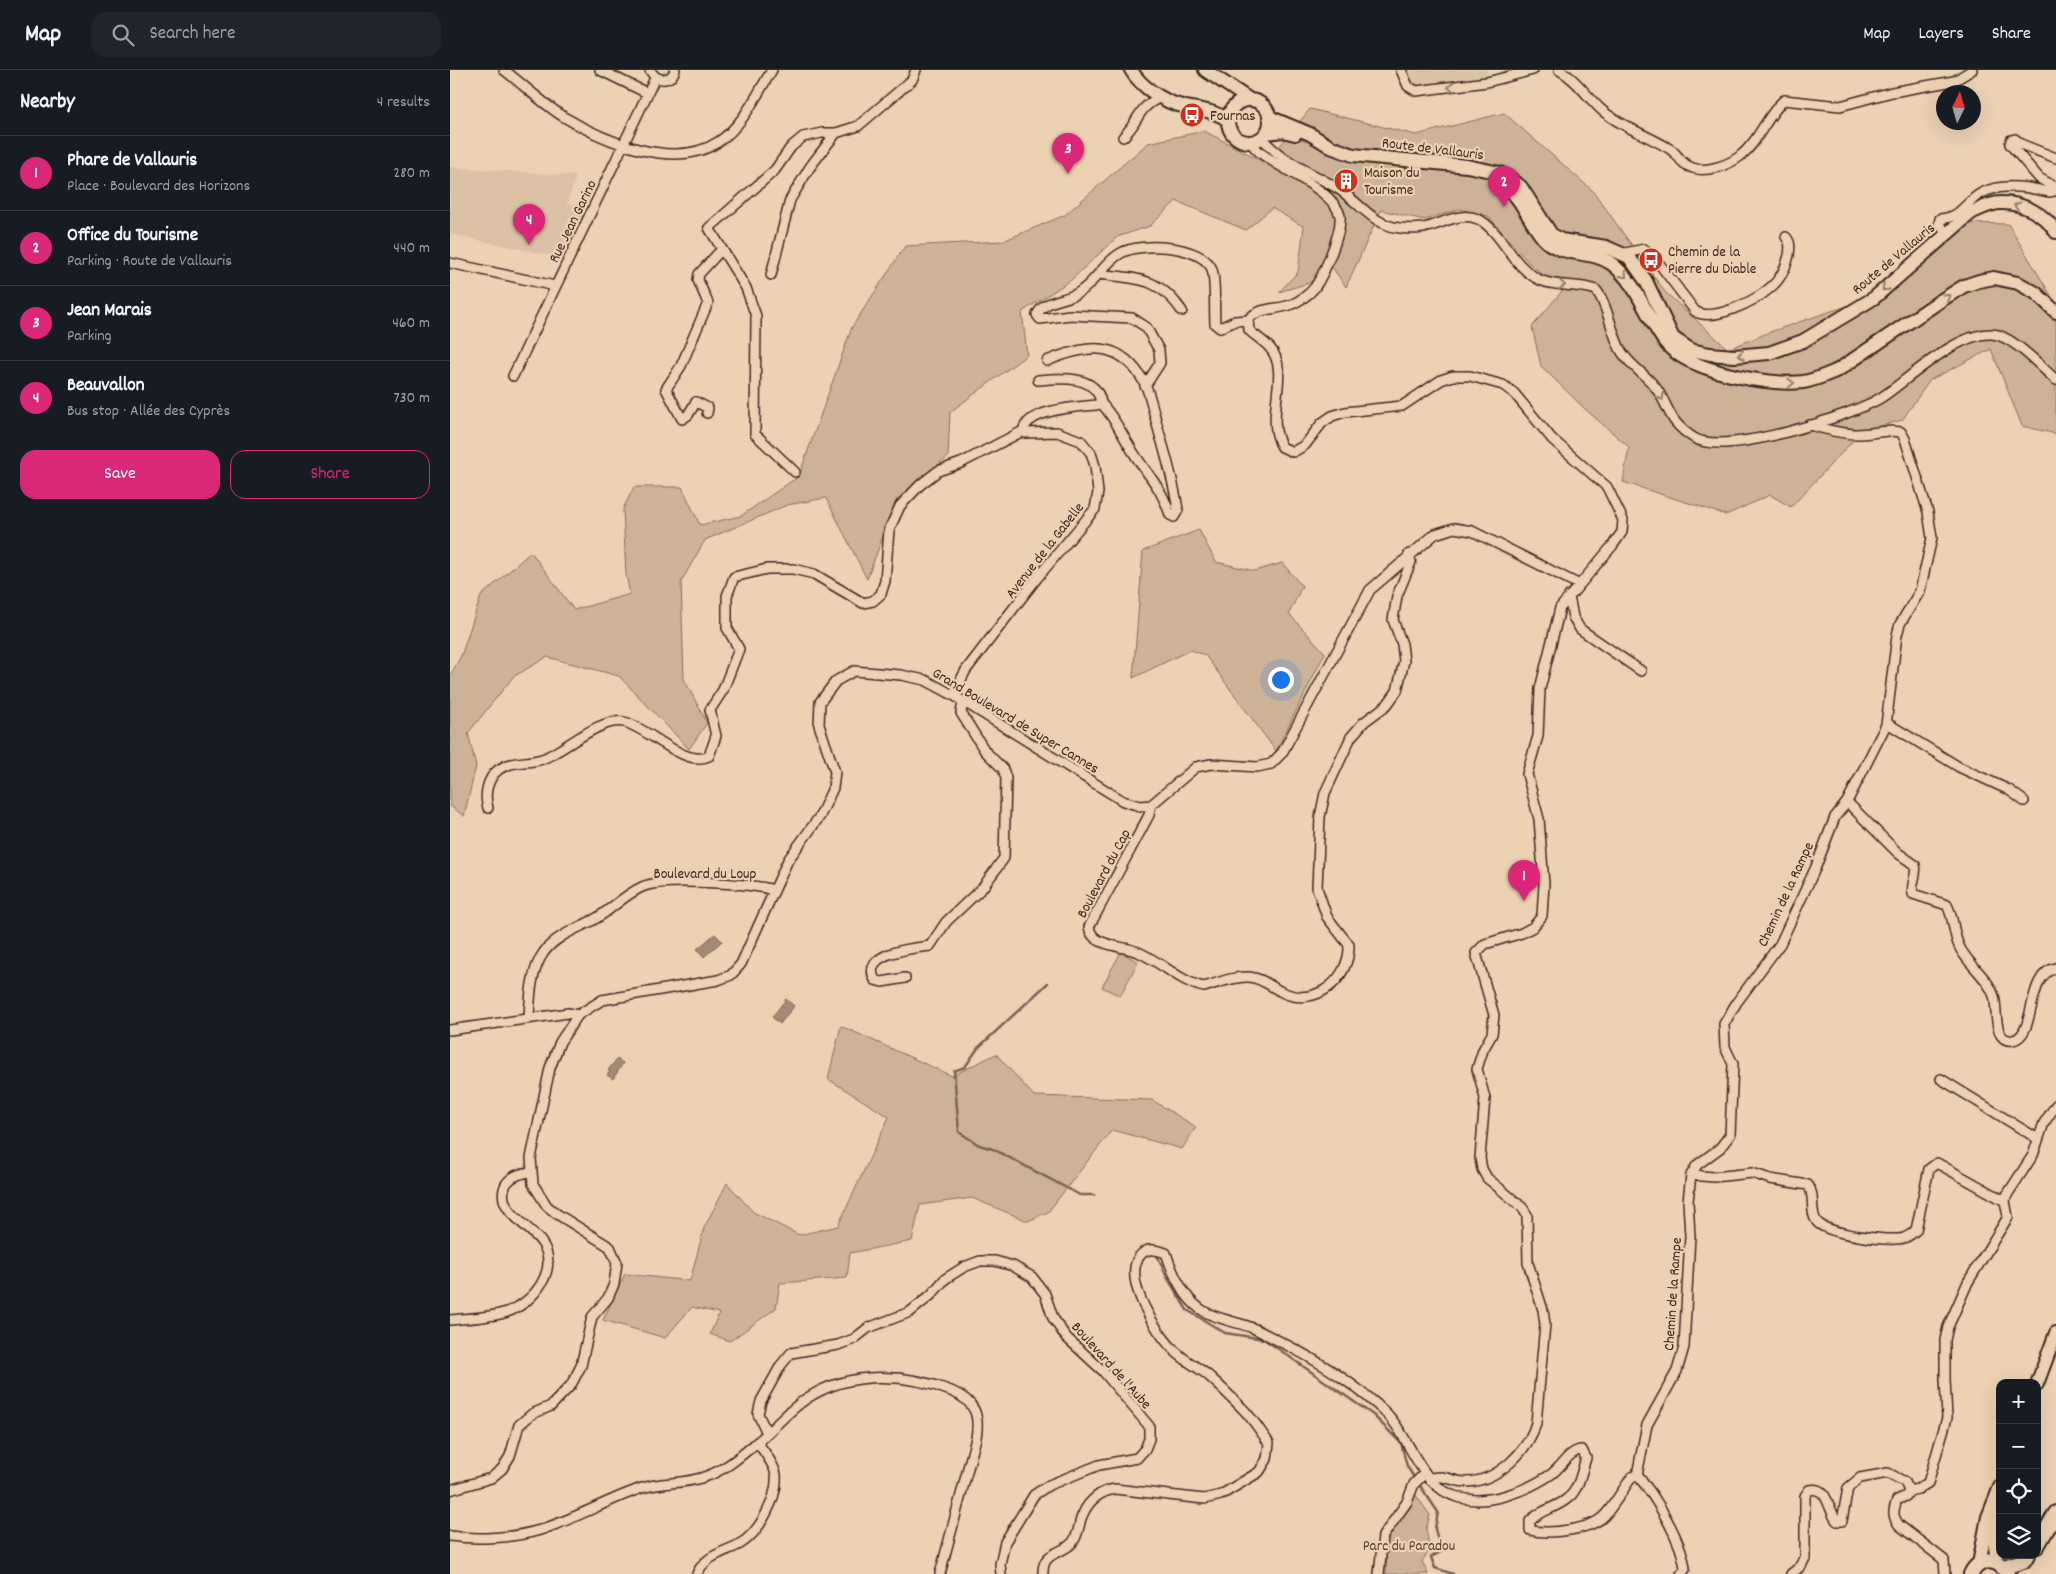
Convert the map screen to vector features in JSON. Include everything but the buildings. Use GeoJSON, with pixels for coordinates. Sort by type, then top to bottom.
{"type":"FeatureCollection","features":[{"type":"Feature","properties":{"kind":"main road"},"geometry":{"type":"LineString","coordinates":[[1131,70],[1144,85],[1160,97],[1182,106],[1215,113],[1228,120]]}},
{"type":"Feature","properties":{"kind":"main road"},"geometry":{"type":"LineString","coordinates":[[1205,70],[1250,100],[1260,104],[1269,116],[1260,137],[1240,140],[1230,132],[1228,120],[1234,106],[1250,100]]}},
{"type":"Feature","properties":{"kind":"main road","name":"Route de Vallauris"},"geometry":{"type":"LineString","coordinates":[[1269,116],[1310,134],[1331,147],[1353,154],[1467,166],[1500,174],[1521,187],[1551,234],[1561,240],[1606,247],[1623,253],[1637,266],[1646,281],[1673,338],[1692,350],[1734,356],[1769,353],[1786,348],[1840,320],[1874,298],[1971,213],[1999,203],[2012,204],[2035,212],[2045,218],[2056,230]]}},
{"type":"Feature","properties":{"kind":"main road","name":"Route de Vallauris"},"geometry":{"type":"LineString","coordinates":[[1260,137],[1291,132],[1351,162],[1484,177],[1498,181],[1516,195],[1543,238],[1553,246],[1602,258],[1621,271],[1631,283],[1664,342],[1676,354],[1691,364],[1710,370],[1784,383],[1817,380],[1838,370],[1964,286],[1994,278],[2018,283],[2036,293],[2056,312]]}},
{"type":"Feature","properties":{"kind":"main road"},"geometry":{"type":"LineString","coordinates":[[2039,1379],[2056,1333]]}},
{"type":"Feature","properties":{"kind":"main road"},"geometry":{"type":"LineString","coordinates":[[1975,1569],[1988,1517],[1996,1497]]}},
{"type":"Feature","properties":{"kind":"main road"},"geometry":{"type":"LineString","coordinates":[[1999,1514],[1996,1538],[2006,1569]]}},
{"type":"Feature","properties":{"kind":"main road"},"geometry":{"type":"LineString","coordinates":[[2041,1539],[2056,1514]]}},
{"type":"Feature","properties":{"kind":"main road"},"geometry":{"type":"LineString","coordinates":[[2006,1569],[2020,1563],[2024,1559]]}},
{"type":"Feature","properties":{"kind":"main road"},"geometry":{"type":"LineString","coordinates":[[1975,1569],[1988,1561],[2006,1569],[2024,1568],[2029,1559]]}},
{"type":"Feature","properties":{"kind":"street"},"geometry":{"type":"LineString","coordinates":[[504,70],[564,116],[623,146],[661,154],[698,152],[718,142],[735,128],[772,70]]}},
{"type":"Feature","properties":{"kind":"street"},"geometry":{"type":"LineString","coordinates":[[600,70],[648,94]]}},
{"type":"Feature","properties":{"kind":"street"},"geometry":{"type":"LineString","coordinates":[[653,74],[667,79],[675,70]]}},
{"type":"Feature","properties":{"kind":"street"},"geometry":{"type":"LineString","coordinates":[[795,472],[755,434],[756,316],[746,288],[709,228],[775,170],[790,147],[803,137],[822,133],[836,133],[858,126],[912,80],[916,70]]}},
{"type":"Feature","properties":{"kind":"street"},"geometry":{"type":"LineString","coordinates":[[1401,70],[1408,86],[1416,91],[1487,82],[1533,70]]}},
{"type":"Feature","properties":{"kind":"street"},"geometry":{"type":"LineString","coordinates":[[1492,70],[1499,79]]}},
{"type":"Feature","properties":{"kind":"street"},"geometry":{"type":"LineString","coordinates":[[1499,79],[1505,70]]}},
{"type":"Feature","properties":{"kind":"street"},"geometry":{"type":"LineString","coordinates":[[1559,70],[1604,112],[1629,128],[1672,150],[1682,163],[1694,169],[1709,170],[1739,157],[1761,133],[1774,110],[1784,100],[1840,106],[1892,92],[1954,81],[1972,70]]}},
{"type":"Feature","properties":{"kind":"street","name":"Rue Jean Garino"},"geometry":{"type":"LineString","coordinates":[[513,376],[648,94],[653,74]]}},
{"type":"Feature","properties":{"kind":"street"},"geometry":{"type":"LineString","coordinates":[[1142,109],[1144,85]]}},
{"type":"Feature","properties":{"kind":"street"},"geometry":{"type":"LineString","coordinates":[[1123,136],[1142,109],[1160,97]]}},
{"type":"Feature","properties":{"kind":"street"},"geometry":{"type":"LineString","coordinates":[[771,275],[790,200],[810,167],[836,133]]}},
{"type":"Feature","properties":{"kind":"street"},"geometry":{"type":"LineString","coordinates":[[1145,386],[1160,363],[1160,350],[1146,327],[1132,318],[1114,316],[1070,315],[1040,319],[1037,315],[1039,310],[1047,304],[1076,294],[1122,252],[1140,246],[1159,247],[1200,255],[1211,267],[1214,279],[1215,324],[1220,328],[1235,321],[1248,320],[1260,311],[1290,305],[1314,288],[1338,235],[1340,217],[1337,208],[1285,167],[1257,150],[1260,137],[1307,173],[1338,188],[1378,221],[1399,228],[1423,228],[1453,218],[1467,217],[1478,219],[1488,227],[1519,265],[1540,280],[1596,290],[1601,295],[1621,350],[1630,364],[1654,386],[1674,422],[1695,439],[1717,444],[1738,442],[1810,425],[1857,411],[1882,396],[1930,359],[1972,338],[1993,334],[2011,341],[2056,380]]}},
{"type":"Feature","properties":{"kind":"street"},"geometry":{"type":"LineString","coordinates":[[1947,234],[1939,224],[1940,219],[1952,218],[1973,198],[1989,191],[2009,186],[2049,192],[2054,190],[2055,187],[2039,178],[2017,154],[2010,144],[2011,140],[2015,139],[2022,145],[2056,158]]}},
{"type":"Feature","properties":{"kind":"street"},"geometry":{"type":"LineString","coordinates":[[1602,258],[1644,249],[1661,266],[1695,311],[1700,314],[1712,315],[1759,296],[1770,288],[1785,269],[1790,247],[1790,241],[1786,237]]}},
{"type":"Feature","properties":{"kind":"street"},"geometry":{"type":"LineString","coordinates":[[707,413],[708,408],[696,402],[688,415],[682,419],[666,389],[681,366],[708,303],[698,280],[699,274],[722,249]]}},
{"type":"Feature","properties":{"kind":"street"},"geometry":{"type":"LineString","coordinates":[[450,263],[555,286]]}},
{"type":"Feature","properties":{"kind":"street"},"geometry":{"type":"LineString","coordinates":[[1098,274],[1154,283],[1164,289],[1182,311]]}},
{"type":"Feature","properties":{"kind":"street"},"geometry":{"type":"LineString","coordinates":[[1248,320],[1249,330],[1270,348],[1277,360],[1279,372],[1275,431],[1277,439],[1287,451],[1293,452],[1299,449],[1322,423],[1332,416],[1346,412],[1402,406],[1441,380],[1453,376],[1487,379],[1503,385],[1514,393],[1552,439],[1607,487],[1623,520],[1622,532],[1614,545],[1578,584],[1556,617],[1540,688],[1538,736],[1526,774],[1539,818],[1544,884],[1542,916],[1532,927],[1485,944],[1476,953],[1494,1014],[1492,1034],[1483,1050],[1477,1069],[1485,1098],[1480,1158],[1482,1169],[1487,1178],[1522,1206],[1528,1215],[1528,1263],[1543,1310],[1544,1324],[1536,1423],[1532,1438],[1520,1454],[1495,1473],[1479,1480],[1465,1482],[1439,1476],[1427,1477],[1414,1484],[1407,1502],[1383,1536],[1379,1574]]}},
{"type":"Feature","properties":{"kind":"street"},"geometry":{"type":"LineString","coordinates":[[1038,380],[1074,379],[1088,383],[1098,392],[1101,402],[1116,419],[1134,452],[1158,486],[1170,515],[1174,517],[1178,510],[1174,484],[1145,386],[1135,368],[1114,352],[1092,347],[1071,351],[1047,361]]}},
{"type":"Feature","properties":{"kind":"street"},"geometry":{"type":"LineString","coordinates":[[488,808],[484,798],[497,770],[511,764],[541,759],[609,723],[623,722],[642,730],[691,758],[701,760],[709,756],[716,736],[710,710],[723,690],[738,649],[727,628],[727,596],[734,577],[767,569],[793,569],[814,574],[863,603],[873,601],[881,594],[885,581],[889,530],[900,506],[920,485],[938,471],[961,463],[1023,429],[1034,418],[1048,411],[1096,406],[1101,402]]}},
{"type":"Feature","properties":{"kind":"street","name":"Chemin de la Rampe"},"geometry":{"type":"LineString","coordinates":[[1637,1475],[1647,1425],[1677,1371],[1684,1347],[1690,1236],[1688,1201],[1693,1172],[1697,1166],[1720,1148],[1730,1135],[1733,1064],[1725,1047],[1724,1024],[1737,1002],[1780,944],[1815,869],[1831,826],[1847,802],[1887,723],[1896,635],[1900,624],[1920,591],[1932,538],[1930,519],[1905,439],[1901,432],[1891,430],[1857,434],[1830,431],[1810,425]]}},
{"type":"Feature","properties":{"kind":"street","name":"Avenue de la Gabelle"},"geometry":{"type":"LineString","coordinates":[[953,695],[966,670],[1042,572],[1095,509],[1098,492],[1095,466],[1090,453],[1081,441],[1057,432],[1025,433],[1023,429]]}},
{"type":"Feature","properties":{"kind":"street"},"geometry":{"type":"LineString","coordinates":[[1151,805],[1196,767],[1211,764],[1257,767],[1271,764],[1282,753],[1370,590],[1409,554],[1435,534],[1454,528],[1472,531],[1578,584]]}},
{"type":"Feature","properties":{"kind":"street","name":"Boulevard du Cap"},"geometry":{"type":"LineString","coordinates":[[1151,805],[1150,815],[1089,928],[1090,934],[1096,940],[1139,952],[1204,987],[1233,979],[1250,977],[1267,982],[1284,993],[1304,997],[1326,990],[1348,965],[1349,945],[1327,917],[1317,888],[1320,817],[1325,793],[1351,737],[1364,722],[1387,705],[1397,690],[1404,660],[1402,644],[1393,620],[1397,596],[1411,562],[1409,554]]}},
{"type":"Feature","properties":{"kind":"street"},"geometry":{"type":"LineString","coordinates":[[1569,596],[1573,617],[1580,629],[1641,671]]}},
{"type":"Feature","properties":{"kind":"street","name":"Grand Boulevard de Super Cannes"},"geometry":{"type":"LineString","coordinates":[[531,1172],[550,1068],[560,1042],[578,1015],[602,1000],[718,980],[730,975],[741,964],[788,860],[820,816],[834,788],[835,772],[819,726],[820,702],[836,681],[854,671],[901,675],[925,680],[953,695],[1123,801],[1140,806],[1151,805]]}},
{"type":"Feature","properties":{"kind":"street"},"geometry":{"type":"LineString","coordinates":[[905,978],[882,982],[875,980],[872,974],[873,967],[878,959],[906,949],[930,946],[946,922],[983,886],[1004,858],[1006,778],[1003,769],[985,751],[961,713],[964,702]]}},
{"type":"Feature","properties":{"kind":"street"},"geometry":{"type":"LineString","coordinates":[[1887,723],[1959,767],[2009,790],[2024,800]]}},
{"type":"Feature","properties":{"kind":"street"},"geometry":{"type":"LineString","coordinates":[[1847,802],[1898,853],[1915,865],[1917,872],[1912,889],[1913,894],[1947,905],[1959,945],[1994,996],[1998,1031],[2004,1039],[2012,1040],[2019,1038],[2025,1030],[2037,986],[2044,974],[2056,968]]}},
{"type":"Feature","properties":{"kind":"street","name":"Boulevard du Loup"},"geometry":{"type":"LineString","coordinates":[[529,1018],[530,997],[535,970],[545,952],[567,932],[594,920],[642,887],[656,883],[722,884],[759,886],[773,890]]}},
{"type":"Feature","properties":{"kind":"street"},"geometry":{"type":"LineString","coordinates":[[450,1030],[568,1013],[578,1015]]}},
{"type":"Feature","properties":{"kind":"street"},"geometry":{"type":"LineString","coordinates":[[1941,1079],[2038,1139]]}},
{"type":"Feature","properties":{"kind":"street"},"geometry":{"type":"LineString","coordinates":[[1945,1574],[1944,1560],[1899,1526],[1894,1519],[1893,1510],[1897,1500],[1906,1496],[1909,1491],[1918,1489],[1928,1483],[1948,1418],[1945,1340],[1948,1327],[1968,1282],[2008,1218],[2005,1201],[2032,1155],[2044,1123],[2056,1105]]}},
{"type":"Feature","properties":{"kind":"street"},"geometry":{"type":"LineString","coordinates":[[1693,1172],[1701,1176],[1752,1173],[1770,1179],[1808,1185],[1812,1190],[1815,1217],[1818,1223],[1841,1232],[1879,1238],[1902,1239],[1910,1236],[1916,1230],[1929,1169],[1937,1163],[2005,1201]]}},
{"type":"Feature","properties":{"kind":"street"},"geometry":{"type":"LineString","coordinates":[[450,1320],[509,1312],[528,1300],[546,1276],[549,1259],[543,1244],[507,1206],[503,1192],[508,1181],[520,1173],[531,1172],[533,1184],[548,1206],[610,1246],[617,1263],[614,1284],[608,1298],[592,1317],[581,1366],[571,1385],[552,1406],[532,1414],[519,1425],[510,1456],[502,1469],[491,1478],[450,1490]]}},
{"type":"Feature","properties":{"kind":"street"},"geometry":{"type":"LineString","coordinates":[[1042,1574],[1042,1568],[1050,1554],[1072,1543],[1078,1533],[1083,1514],[1094,1498],[1105,1491],[1115,1489],[1204,1499],[1221,1494],[1259,1472],[1268,1459],[1269,1443],[1245,1411],[1210,1377],[1175,1352],[1161,1336],[1137,1288],[1135,1276],[1137,1260],[1143,1252],[1152,1248],[1166,1253],[1170,1267],[1184,1292],[1204,1312],[1254,1329],[1341,1377],[1362,1394],[1388,1416],[1427,1477],[1437,1488],[1460,1498],[1478,1500],[1496,1498],[1550,1475],[1571,1454],[1582,1450],[1586,1458],[1576,1488],[1569,1498],[1535,1515],[1530,1521],[1530,1530],[1540,1533],[1592,1525],[1604,1516],[1632,1477],[1637,1475],[1677,1538],[1685,1569],[1681,1574]]}},
{"type":"Feature","properties":{"kind":"street","name":"Boulevard de l'Aube"},"geometry":{"type":"LineString","coordinates":[[767,1433],[758,1414],[760,1401],[781,1365],[792,1353],[838,1345],[854,1339],[868,1328],[910,1312],[931,1295],[945,1279],[964,1267],[980,1261],[995,1261],[1013,1266],[1032,1277],[1045,1294],[1053,1318],[1066,1338],[1103,1371],[1149,1426],[1149,1439],[1145,1449],[1137,1458],[1100,1465],[1049,1485],[1034,1495],[1005,1542],[1000,1564],[1001,1574]]}},
{"type":"Feature","properties":{"kind":"street"},"geometry":{"type":"LineString","coordinates":[[450,1536],[481,1537],[540,1530],[643,1488],[701,1478],[731,1465],[808,1397],[834,1384],[866,1378],[910,1380],[934,1384],[954,1392],[970,1402],[979,1421],[940,1574]]}},
{"type":"Feature","properties":{"kind":"street"},"geometry":{"type":"LineString","coordinates":[[698,1574],[700,1567],[711,1557],[742,1543],[758,1526],[768,1506],[776,1488],[776,1473],[757,1442]]}},
{"type":"Feature","properties":{"kind":"street"},"geometry":{"type":"LineString","coordinates":[[1792,1574],[1801,1566],[1804,1558],[1805,1496],[1809,1490],[1816,1488],[1824,1493],[1837,1521],[1842,1521],[1844,1516],[1848,1488],[1860,1478],[1888,1473],[1905,1482],[1909,1491]]}},
{"type":"Feature","properties":{"kind":"shaded area"},"geometry":{"type":"Polygon","coordinates":[[[1408,70],[1486,70],[1491,77],[1414,88],[1408,70]]]}},
{"type":"Feature","properties":{"kind":"shaded area"},"geometry":{"type":"Polygon","coordinates":[[[450,167],[576,176],[567,204],[588,207],[566,259],[450,234],[450,167]]]}},
{"type":"Feature","properties":{"kind":"shaded area"},"geometry":{"type":"Polygon","coordinates":[[[715,934],[722,941],[704,957],[697,949],[715,934]]]}},
{"type":"Feature","properties":{"kind":"shaded area"},"geometry":{"type":"Polygon","coordinates":[[[786,999],[794,1006],[780,1024],[772,1017],[786,999]]]}},
{"type":"Feature","properties":{"kind":"shaded area"},"geometry":{"type":"Polygon","coordinates":[[[617,1059],[623,1063],[613,1079],[607,1075],[610,1071],[608,1070],[617,1059]]]}},
{"type":"Feature","properties":{"kind":"green space"},"geometry":{"type":"Polygon","coordinates":[[[1310,109],[1416,135],[1504,113],[1593,191],[1665,292],[1728,349],[1770,332],[1867,299],[1966,223],[2008,224],[2056,304],[2056,434],[2022,426],[1991,349],[1930,380],[1902,420],[1861,432],[1791,507],[1770,495],[1726,515],[1623,482],[1629,447],[1585,409],[1541,366],[1532,327],[1562,291],[1529,263],[1488,216],[1460,209],[1425,220],[1381,210],[1346,287],[1332,267],[1309,283],[1279,292],[1298,272],[1304,227],[1272,208],[1246,230],[1176,201],[1150,226],[1117,237],[1071,280],[1022,312],[1027,355],[950,412],[948,457],[897,499],[867,579],[826,498],[787,505],[705,540],[681,582],[684,679],[707,723],[689,749],[619,676],[547,657],[513,677],[468,733],[476,766],[464,816],[450,806],[450,676],[461,656],[481,596],[531,552],[574,610],[630,594],[626,575],[623,509],[634,487],[682,487],[700,525],[741,516],[799,476],[852,327],[905,246],[1003,241],[1065,215],[1148,143],[1204,131],[1266,163],[1310,109]]]}},
{"type":"Feature","properties":{"kind":"green space"},"geometry":{"type":"Polygon","coordinates":[[[1199,530],[1216,562],[1255,571],[1282,563],[1302,586],[1289,614],[1325,653],[1276,751],[1205,655],[1190,650],[1133,678],[1143,551],[1199,530]]]}},
{"type":"Feature","properties":{"kind":"green space"},"geometry":{"type":"Polygon","coordinates":[[[1121,952],[1138,962],[1120,996],[1102,987],[1121,952]]]}},
{"type":"Feature","properties":{"kind":"green space"},"geometry":{"type":"Polygon","coordinates":[[[841,1026],[952,1076],[996,1054],[1034,1096],[1152,1100],[1196,1127],[1182,1149],[1112,1130],[1048,1212],[1028,1221],[972,1198],[920,1205],[912,1241],[850,1253],[847,1278],[780,1283],[776,1308],[730,1341],[710,1334],[719,1313],[692,1307],[665,1338],[603,1320],[625,1274],[690,1281],[704,1228],[727,1183],[753,1212],[799,1235],[838,1226],[889,1117],[828,1079],[841,1026]]]}},
{"type":"Feature","properties":{"kind":"green space","name":"Parc du Paradou"},"geometry":{"type":"Polygon","coordinates":[[[1415,1494],[1430,1515],[1426,1529],[1430,1550],[1422,1561],[1428,1574],[1386,1574],[1387,1541],[1415,1494]]]}},
{"type":"Feature","properties":{"kind":"waterway"},"geometry":{"type":"LineString","coordinates":[[1048,983],[978,1048],[965,1067],[954,1071],[959,1132],[979,1145],[993,1149],[1080,1195],[1094,1195]]}},
{"type":"Feature","properties":{"kind":"waterway"},"geometry":{"type":"LineString","coordinates":[[1156,1253],[1167,1277],[1187,1310],[1225,1333],[1264,1339],[1373,1415],[1401,1443],[1407,1466],[1413,1476]]}},
{"type":"Feature","properties":{"kind":"waterway"},"geometry":{"type":"LineString","coordinates":[[1421,1487],[1438,1512],[1435,1529],[1441,1552],[1431,1557],[1435,1568],[1453,1574]]}},
{"type":"Feature","properties":{"kind":"place","name":"Fournas"},"geometry":{"type":"Point","coordinates":[1192,115]}},
{"type":"Feature","properties":{"kind":"place","name":"Jean Marais"},"geometry":{"type":"Point","coordinates":[1068,174]}},
{"type":"Feature","properties":{"kind":"place","name":"Maison du Tourisme"},"geometry":{"type":"Point","coordinates":[1346,181]}},
{"type":"Feature","properties":{"kind":"place","name":"Office du Tourisme"},"geometry":{"type":"Point","coordinates":[1504,207]}},
{"type":"Feature","properties":{"kind":"place","name":"Beauvallon"},"geometry":{"type":"Point","coordinates":[529,245]}},
{"type":"Feature","properties":{"kind":"place","name":"Chemin de la Pierre du Diable"},"geometry":{"type":"Point","coordinates":[1651,260]}},
{"type":"Feature","properties":{"kind":"place","name":"Phare de Vallauris"},"geometry":{"type":"Point","coordinates":[1524,901]}}]}
